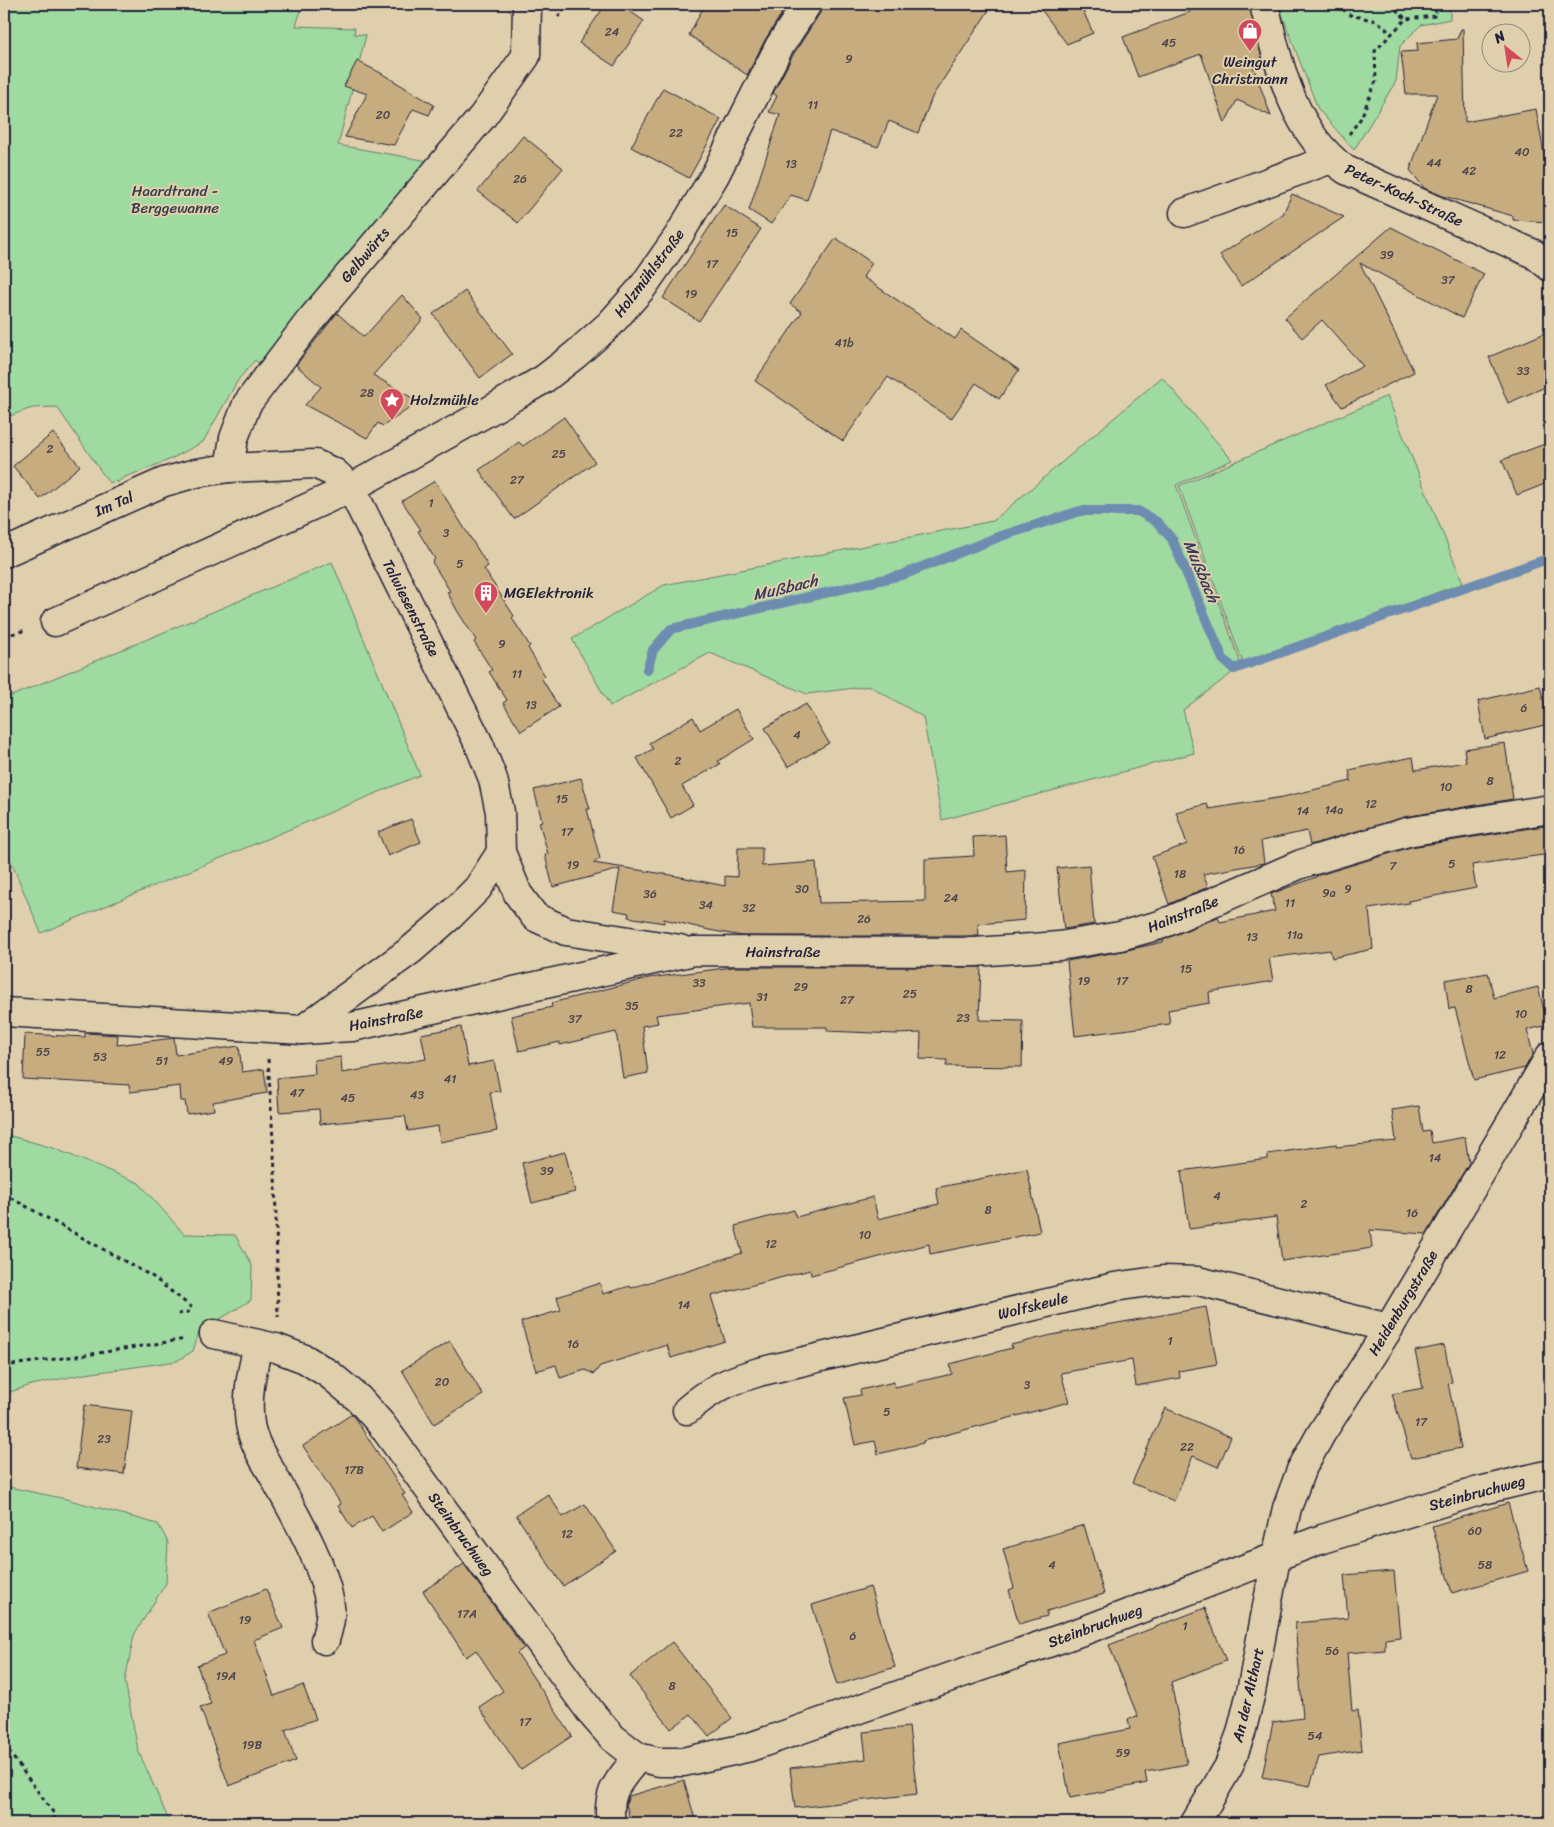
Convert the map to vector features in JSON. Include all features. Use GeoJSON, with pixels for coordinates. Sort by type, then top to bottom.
{"type":"FeatureCollection","features":[{"type":"Feature","properties":{"kind":"street","name":"Gelbwärts"},"geometry":{"type":"LineString","coordinates":[[229,468],[234,438],[252,396],[309,322],[483,116],[526,56],[526,4]]}},
{"type":"Feature","properties":{"kind":"street","name":"Holzmühlstraße"},"geometry":{"type":"LineString","coordinates":[[55,622],[351,488],[544,379],[575,355],[610,324],[642,288],[684,228],[716,175],[779,47],[807,4]]}},
{"type":"Feature","properties":{"kind":"street","name":"Peter-Koch-Straße"},"geometry":{"type":"LineString","coordinates":[[1264,4],[1285,83],[1294,104],[1315,140],[1338,149],[1346,170],[1534,254],[1550,266]]}},
{"type":"Feature","properties":{"kind":"street"},"geometry":{"type":"LineString","coordinates":[[1184,213],[1338,149]]}},
{"type":"Feature","properties":{"kind":"street","name":"Talwiesenstraße"},"geometry":{"type":"LineString","coordinates":[[229,468],[315,464],[335,474],[351,488],[479,744],[494,779],[500,812],[501,852],[518,894],[535,917],[566,931],[694,951]]}},
{"type":"Feature","properties":{"kind":"street","name":"Im Tal"},"geometry":{"type":"LineString","coordinates":[[4,553],[164,482],[196,473],[229,468]]}},
{"type":"Feature","properties":{"kind":"street","name":"Hainstraße"},"geometry":{"type":"LineString","coordinates":[[4,1012],[302,1030],[352,1027],[694,951],[974,952],[1059,946],[1120,936],[1160,925],[1301,864],[1407,832],[1550,809]]}},
{"type":"Feature","properties":{"kind":"street"},"geometry":{"type":"LineString","coordinates":[[302,1030],[372,980],[434,930],[478,888],[501,852]]}},
{"type":"Feature","properties":{"kind":"street","name":"Heidenburgstraße"},"geometry":{"type":"LineString","coordinates":[[1276,1558],[1287,1508],[1302,1470],[1321,1434],[1389,1328],[1550,1056]]}},
{"type":"Feature","properties":{"kind":"street","name":"Wolfskeule"},"geometry":{"type":"LineString","coordinates":[[687,1410],[708,1392],[731,1380],[759,1372],[1114,1287],[1163,1280],[1198,1281],[1389,1328]]}},
{"type":"Feature","properties":{"kind":"street","name":"Steinbruchweg"},"geometry":{"type":"LineString","coordinates":[[214,1334],[267,1346],[305,1360],[329,1374],[359,1399],[382,1425],[592,1714],[613,1738],[638,1757],[659,1762],[683,1762],[750,1747],[1088,1630],[1322,1539],[1479,1490],[1550,1474]]}},
{"type":"Feature","properties":{"kind":"street"},"geometry":{"type":"LineString","coordinates":[[267,1346],[249,1394],[250,1425],[257,1446],[314,1554],[326,1588],[330,1608],[330,1622],[325,1640]]}},
{"type":"Feature","properties":{"kind":"street","name":"An der Althart"},"geometry":{"type":"LineString","coordinates":[[1195,1823],[1229,1766],[1241,1733],[1252,1692],[1276,1558]]}},
{"type":"Feature","properties":{"kind":"street"},"geometry":{"type":"LineString","coordinates":[[611,1823],[609,1808],[612,1793],[617,1782],[638,1757]]}},
{"type":"Feature","properties":{"kind":"path"},"geometry":{"type":"LineString","coordinates":[[1336,4],[1350,15],[1377,21],[1392,34]]}},
{"type":"Feature","properties":{"kind":"path"},"geometry":{"type":"LineString","coordinates":[[1390,4],[1406,19]]}},
{"type":"Feature","properties":{"kind":"path"},"geometry":{"type":"LineString","coordinates":[[1338,149],[1361,118],[1376,81],[1375,51],[1406,19],[1436,16],[1435,4]]}},
{"type":"Feature","properties":{"kind":"path"},"geometry":{"type":"LineString","coordinates":[[266,1028],[275,1171],[279,1298],[267,1346]]}},
{"type":"Feature","properties":{"kind":"path"},"geometry":{"type":"LineString","coordinates":[[4,1194],[153,1277],[196,1311],[178,1314]]}},
{"type":"Feature","properties":{"kind":"path"},"geometry":{"type":"LineString","coordinates":[[4,1366],[214,1334]]}},
{"type":"Feature","properties":{"kind":"path"},"geometry":{"type":"LineString","coordinates":[[1548,1823],[1550,1474]]}},
{"type":"Feature","properties":{"kind":"path"},"geometry":{"type":"LineString","coordinates":[[4,1745],[54,1815],[54,1823]]}},
{"type":"Feature","properties":{"kind":"green space","name":"Haardtrand - Berggewanne"},"geometry":{"type":"Polygon","coordinates":[[[4,4],[303,4],[296,26],[355,28],[354,34],[366,35],[338,145],[434,162],[323,294],[258,363],[255,360],[238,380],[203,442],[169,460],[123,478],[117,483],[116,481],[109,483],[57,407],[32,408],[4,418],[4,4]]]}},
{"type":"Feature","properties":{"kind":"green space"},"geometry":{"type":"Polygon","coordinates":[[[1278,4],[1450,4],[1450,19],[1421,25],[1400,46],[1396,81],[1354,150],[1318,109],[1278,4]]]}},
{"type":"Feature","properties":{"kind":"green space"},"geometry":{"type":"Polygon","coordinates":[[[1162,377],[1232,460],[1176,485],[1241,664],[1183,710],[1194,753],[942,820],[923,717],[870,686],[807,694],[710,653],[610,706],[572,639],[664,585],[993,521],[1162,377]]]}},
{"type":"Feature","properties":{"kind":"green space"},"geometry":{"type":"Polygon","coordinates":[[[1387,396],[1463,583],[1243,663],[1179,486],[1387,396]]]}},
{"type":"Feature","properties":{"kind":"green space"},"geometry":{"type":"Polygon","coordinates":[[[332,562],[420,775],[41,933],[4,845],[4,699],[332,562]]]}},
{"type":"Feature","properties":{"kind":"green space"},"geometry":{"type":"Polygon","coordinates":[[[4,1134],[53,1148],[139,1183],[184,1234],[235,1235],[252,1265],[251,1300],[199,1332],[193,1351],[177,1361],[85,1374],[31,1385],[4,1394],[4,1134]]]}},
{"type":"Feature","properties":{"kind":"green space"},"geometry":{"type":"Polygon","coordinates":[[[4,1486],[66,1499],[158,1524],[168,1542],[166,1583],[134,1635],[125,1681],[138,1750],[170,1823],[4,1823],[4,1486]]]}},
{"type":"Feature","properties":{"kind":"building"},"geometry":{"type":"Polygon","coordinates":[[[606,4],[619,4],[644,21],[614,66],[579,43],[606,4]]]}},
{"type":"Feature","properties":{"kind":"building"},"geometry":{"type":"Polygon","coordinates":[[[705,4],[763,4],[782,13],[765,40],[747,75],[689,35],[705,4]]]}},
{"type":"Feature","properties":{"kind":"building"},"geometry":{"type":"Polygon","coordinates":[[[822,4],[993,4],[933,95],[918,133],[889,121],[878,147],[830,131],[807,200],[791,195],[771,224],[749,210],[780,115],[769,112],[777,96],[773,93],[793,55],[820,13],[822,4]]]}},
{"type":"Feature","properties":{"kind":"building"},"geometry":{"type":"Polygon","coordinates":[[[1037,4],[1080,4],[1093,33],[1067,44],[1037,4]]]}},
{"type":"Feature","properties":{"kind":"building"},"geometry":{"type":"Polygon","coordinates":[[[1188,4],[1249,4],[1263,63],[1253,66],[1271,116],[1237,100],[1225,123],[1201,54],[1138,77],[1123,37],[1190,12],[1188,4]]]}},
{"type":"Feature","properties":{"kind":"building"},"geometry":{"type":"Polygon","coordinates":[[[1461,29],[1463,29],[1465,122],[1536,109],[1550,187],[1550,222],[1513,220],[1513,216],[1443,196],[1424,188],[1410,170],[1437,94],[1406,94],[1401,52],[1418,51],[1417,43],[1457,39],[1461,29]]]}},
{"type":"Feature","properties":{"kind":"building"},"geometry":{"type":"Polygon","coordinates":[[[357,61],[434,105],[429,115],[413,109],[394,145],[345,137],[367,94],[344,86],[357,61]]]}},
{"type":"Feature","properties":{"kind":"building"},"geometry":{"type":"Polygon","coordinates":[[[663,88],[721,119],[689,178],[631,147],[663,88]]]}},
{"type":"Feature","properties":{"kind":"building"},"geometry":{"type":"Polygon","coordinates":[[[523,136],[563,168],[518,223],[478,191],[523,136]]]}},
{"type":"Feature","properties":{"kind":"building"},"geometry":{"type":"Polygon","coordinates":[[[1292,194],[1344,217],[1241,286],[1220,255],[1283,214],[1292,194]]]}},
{"type":"Feature","properties":{"kind":"building"},"geometry":{"type":"Polygon","coordinates":[[[724,205],[761,229],[699,321],[663,298],[724,205]]]}},
{"type":"Feature","properties":{"kind":"building"},"geometry":{"type":"Polygon","coordinates":[[[1391,227],[1484,274],[1462,318],[1360,263],[1414,372],[1342,407],[1326,385],[1363,366],[1322,320],[1302,338],[1285,318],[1391,227]]]}},
{"type":"Feature","properties":{"kind":"building"},"geometry":{"type":"Polygon","coordinates":[[[836,238],[872,263],[863,277],[955,339],[961,330],[1019,370],[999,399],[976,383],[951,419],[888,377],[843,441],[755,381],[802,312],[790,304],[836,238]]]}},
{"type":"Feature","properties":{"kind":"building"},"geometry":{"type":"Polygon","coordinates":[[[465,291],[512,354],[480,378],[433,314],[465,291]]]}},
{"type":"Feature","properties":{"kind":"building"},"geometry":{"type":"Polygon","coordinates":[[[402,295],[423,319],[373,375],[419,402],[383,426],[378,423],[367,438],[305,405],[321,387],[296,365],[337,313],[364,337],[402,295]]]}},
{"type":"Feature","properties":{"kind":"building"},"geometry":{"type":"Polygon","coordinates":[[[1550,331],[1550,385],[1508,403],[1489,357],[1550,331]]]}},
{"type":"Feature","properties":{"kind":"building"},"geometry":{"type":"Polygon","coordinates":[[[564,417],[595,462],[514,519],[479,470],[519,442],[523,446],[564,417]]]}},
{"type":"Feature","properties":{"kind":"building"},"geometry":{"type":"Polygon","coordinates":[[[53,433],[80,466],[40,499],[13,466],[53,433]]]}},
{"type":"Feature","properties":{"kind":"building"},"geometry":{"type":"Polygon","coordinates":[[[1550,442],[1550,482],[1517,495],[1502,460],[1550,442]]]}},
{"type":"Feature","properties":{"kind":"building"},"geometry":{"type":"Polygon","coordinates":[[[435,481],[488,566],[484,569],[514,616],[512,618],[530,646],[528,648],[545,676],[542,679],[559,707],[521,731],[503,703],[507,700],[489,672],[492,670],[474,642],[476,640],[458,612],[447,592],[450,591],[432,562],[435,559],[418,531],[421,530],[402,501],[435,481]]]}},
{"type":"Feature","properties":{"kind":"building"},"geometry":{"type":"Polygon","coordinates":[[[1540,686],[1549,724],[1485,739],[1478,701],[1540,686]]]}},
{"type":"Feature","properties":{"kind":"building"},"geometry":{"type":"Polygon","coordinates":[[[806,704],[829,743],[788,767],[765,728],[806,704]]]}},
{"type":"Feature","properties":{"kind":"building"},"geometry":{"type":"Polygon","coordinates":[[[736,709],[754,739],[718,761],[720,764],[682,786],[693,805],[671,818],[637,758],[653,749],[649,743],[693,717],[700,730],[736,709]]]}},
{"type":"Feature","properties":{"kind":"building"},"geometry":{"type":"Polygon","coordinates":[[[1505,743],[1513,799],[1404,817],[1310,845],[1307,831],[1261,841],[1264,863],[1203,874],[1208,887],[1169,904],[1152,857],[1187,844],[1176,812],[1207,804],[1209,809],[1283,797],[1351,781],[1349,770],[1413,757],[1415,770],[1466,762],[1464,749],[1505,743]]]}},
{"type":"Feature","properties":{"kind":"building"},"geometry":{"type":"Polygon","coordinates":[[[581,778],[590,809],[587,809],[600,859],[593,863],[671,875],[725,886],[725,876],[737,877],[738,848],[762,848],[762,866],[816,862],[819,903],[925,901],[925,859],[974,856],[973,837],[1005,835],[1007,872],[1026,870],[1025,920],[978,924],[979,936],[742,936],[664,919],[664,923],[628,917],[629,913],[613,910],[620,869],[553,887],[545,855],[548,854],[539,822],[542,821],[534,790],[581,778]]]}},
{"type":"Feature","properties":{"kind":"building"},"geometry":{"type":"Polygon","coordinates":[[[411,819],[421,842],[388,856],[378,832],[411,819]]]}},
{"type":"Feature","properties":{"kind":"building"},"geometry":{"type":"Polygon","coordinates":[[[1550,825],[1550,854],[1472,865],[1476,888],[1408,901],[1409,903],[1369,909],[1373,949],[1332,958],[1330,950],[1269,958],[1273,981],[1209,992],[1210,1003],[1168,1010],[1170,1024],[1075,1036],[1067,961],[1163,942],[1163,940],[1218,917],[1220,922],[1275,911],[1271,894],[1316,876],[1411,847],[1550,825]]]}},
{"type":"Feature","properties":{"kind":"building"},"geometry":{"type":"Polygon","coordinates":[[[1089,865],[1094,924],[1064,929],[1057,868],[1089,865]]]}},
{"type":"Feature","properties":{"kind":"building"},"geometry":{"type":"Polygon","coordinates":[[[733,967],[981,967],[979,1020],[1023,1021],[1022,1067],[946,1066],[947,1060],[920,1059],[921,1033],[896,1034],[827,1031],[827,1027],[752,1027],[749,1003],[656,1015],[658,1023],[642,1026],[648,1073],[623,1078],[616,1032],[560,1045],[560,1042],[519,1051],[511,1016],[552,1007],[551,1003],[649,978],[733,967]]]}},
{"type":"Feature","properties":{"kind":"building"},"geometry":{"type":"Polygon","coordinates":[[[1488,973],[1494,998],[1538,987],[1548,1025],[1527,1030],[1533,1054],[1525,1068],[1474,1080],[1455,1008],[1449,1009],[1445,980],[1488,973]]]}},
{"type":"Feature","properties":{"kind":"building"},"geometry":{"type":"Polygon","coordinates":[[[461,1027],[468,1066],[494,1061],[500,1091],[490,1092],[497,1131],[440,1142],[438,1126],[408,1131],[405,1116],[320,1124],[319,1109],[279,1112],[277,1078],[315,1074],[314,1060],[341,1057],[342,1073],[426,1059],[421,1034],[461,1027]]]}},
{"type":"Feature","properties":{"kind":"building"},"geometry":{"type":"Polygon","coordinates":[[[85,1033],[118,1035],[117,1045],[174,1038],[176,1055],[239,1046],[242,1072],[264,1069],[267,1093],[213,1102],[214,1110],[187,1114],[185,1101],[181,1101],[180,1086],[130,1092],[129,1085],[23,1079],[25,1034],[85,1037],[85,1033]]]}},
{"type":"Feature","properties":{"kind":"building"},"geometry":{"type":"Polygon","coordinates":[[[1419,1106],[1423,1132],[1430,1131],[1432,1143],[1465,1137],[1469,1163],[1426,1234],[1370,1230],[1372,1248],[1282,1261],[1276,1217],[1189,1229],[1181,1171],[1268,1159],[1268,1154],[1336,1144],[1336,1147],[1396,1141],[1392,1110],[1419,1106]]]}},
{"type":"Feature","properties":{"kind":"building"},"geometry":{"type":"Polygon","coordinates":[[[565,1152],[575,1192],[532,1203],[522,1163],[565,1152]]]}},
{"type":"Feature","properties":{"kind":"building"},"geometry":{"type":"Polygon","coordinates":[[[1027,1169],[1040,1232],[930,1254],[929,1244],[811,1275],[810,1270],[711,1296],[725,1341],[671,1358],[667,1345],[600,1366],[594,1374],[585,1370],[560,1378],[556,1365],[536,1371],[521,1322],[561,1310],[557,1297],[600,1283],[603,1294],[630,1286],[631,1288],[742,1253],[735,1226],[794,1210],[796,1217],[873,1197],[878,1219],[939,1204],[936,1188],[1027,1169]]]}},
{"type":"Feature","properties":{"kind":"building"},"geometry":{"type":"Polygon","coordinates":[[[1206,1307],[1217,1364],[1179,1371],[1180,1378],[1136,1386],[1132,1360],[1061,1373],[1069,1402],[878,1454],[875,1441],[855,1445],[844,1398],[861,1395],[860,1390],[894,1382],[895,1387],[952,1374],[950,1364],[1012,1348],[1011,1345],[1052,1335],[1206,1307]]]}},
{"type":"Feature","properties":{"kind":"building"},"geometry":{"type":"Polygon","coordinates":[[[450,1341],[483,1395],[434,1424],[402,1370],[450,1341]]]}},
{"type":"Feature","properties":{"kind":"building"},"geometry":{"type":"Polygon","coordinates":[[[1444,1345],[1452,1382],[1448,1383],[1461,1448],[1411,1458],[1392,1394],[1423,1388],[1415,1351],[1444,1345]]]}},
{"type":"Feature","properties":{"kind":"building"},"geometry":{"type":"Polygon","coordinates":[[[84,1405],[132,1411],[124,1474],[76,1468],[84,1405]]]}},
{"type":"Feature","properties":{"kind":"building"},"geometry":{"type":"Polygon","coordinates":[[[1165,1408],[1231,1437],[1218,1467],[1193,1456],[1174,1501],[1132,1483],[1165,1408]]]}},
{"type":"Feature","properties":{"kind":"building"},"geometry":{"type":"Polygon","coordinates":[[[352,1414],[405,1494],[402,1495],[413,1512],[382,1532],[372,1516],[352,1528],[338,1506],[341,1504],[303,1446],[352,1414]]]}},
{"type":"Feature","properties":{"kind":"building"},"geometry":{"type":"Polygon","coordinates":[[[548,1494],[563,1517],[585,1504],[616,1551],[563,1586],[516,1515],[548,1494]]]}},
{"type":"Feature","properties":{"kind":"building"},"geometry":{"type":"Polygon","coordinates":[[[1508,1503],[1528,1571],[1452,1593],[1432,1526],[1508,1503]]]}},
{"type":"Feature","properties":{"kind":"building"},"geometry":{"type":"Polygon","coordinates":[[[1084,1525],[1104,1594],[1047,1611],[1047,1616],[1019,1624],[1009,1590],[1014,1588],[1003,1549],[1084,1525]]]}},
{"type":"Feature","properties":{"kind":"building"},"geometry":{"type":"Polygon","coordinates":[[[464,1564],[524,1648],[517,1653],[572,1736],[521,1770],[479,1707],[503,1691],[476,1650],[466,1657],[423,1591],[464,1564]]]}},
{"type":"Feature","properties":{"kind":"building"},"geometry":{"type":"Polygon","coordinates":[[[1394,1571],[1400,1637],[1385,1639],[1385,1650],[1347,1653],[1352,1711],[1358,1710],[1362,1750],[1319,1757],[1310,1786],[1262,1777],[1273,1722],[1303,1718],[1295,1623],[1348,1618],[1344,1575],[1394,1571]]]}},
{"type":"Feature","properties":{"kind":"building"},"geometry":{"type":"Polygon","coordinates":[[[870,1587],[895,1667],[837,1685],[812,1605],[870,1587]]]}},
{"type":"Feature","properties":{"kind":"building"},"geometry":{"type":"Polygon","coordinates":[[[266,1589],[283,1628],[254,1640],[274,1696],[303,1685],[316,1719],[285,1730],[296,1761],[229,1786],[200,1707],[211,1704],[197,1665],[225,1655],[208,1613],[266,1589]]]}},
{"type":"Feature","properties":{"kind":"building"},"geometry":{"type":"Polygon","coordinates":[[[1205,1608],[1226,1661],[1171,1682],[1187,1764],[1145,1772],[1147,1783],[1070,1798],[1059,1743],[1130,1729],[1128,1719],[1138,1717],[1109,1645],[1205,1608]]]}},
{"type":"Feature","properties":{"kind":"building"},"geometry":{"type":"Polygon","coordinates":[[[672,1642],[732,1718],[709,1736],[691,1714],[671,1729],[630,1676],[672,1642]]]}},
{"type":"Feature","properties":{"kind":"building"},"geometry":{"type":"Polygon","coordinates":[[[909,1727],[917,1794],[795,1808],[790,1768],[866,1759],[863,1732],[909,1727]]]}},
{"type":"Feature","properties":{"kind":"building"},"geometry":{"type":"Polygon","coordinates":[[[684,1780],[696,1823],[631,1823],[626,1804],[629,1796],[684,1780]]]}},
{"type":"Feature","properties":{"kind":"waterway","name":"Mußbach"},"geometry":{"type":"LineString","coordinates":[[647,670],[653,650],[671,629],[902,575],[1001,536],[1080,511],[1138,511],[1157,522],[1172,539],[1223,659],[1234,669],[1550,558]]}},
{"type":"Feature","properties":{"kind":"place","name":"Weingut Christmann"},"geometry":{"type":"Point","coordinates":[1250,52]}},
{"type":"Feature","properties":{"kind":"place","name":"Holzmühle"},"geometry":{"type":"Point","coordinates":[392,421]}},
{"type":"Feature","properties":{"kind":"place","name":"MGElektronik"},"geometry":{"type":"Point","coordinates":[486,614]}}]}
